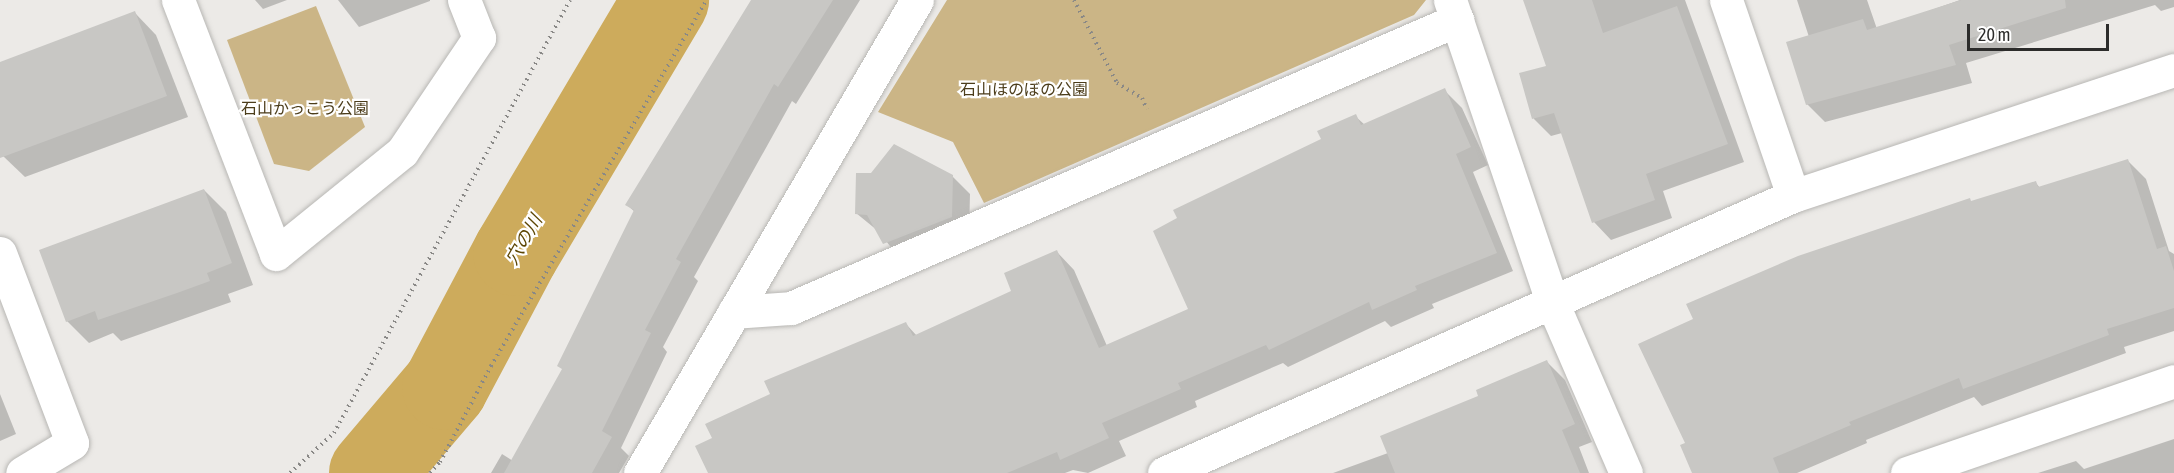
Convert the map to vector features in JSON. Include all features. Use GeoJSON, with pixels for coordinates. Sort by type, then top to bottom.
{"type":"FeatureCollection","features":[{"type":"Feature","properties":{"kind":"street"},"geometry":{"type":"LineString","coordinates":[[178,0],[276,254],[402,152],[479,38],[464,0]]}},
{"type":"Feature","properties":{"kind":"street"},"geometry":{"type":"LineString","coordinates":[[640,473],[917,0]]}},
{"type":"Feature","properties":{"kind":"street"},"geometry":{"type":"LineString","coordinates":[[1726,0],[1793,196]]}},
{"type":"Feature","properties":{"kind":"street"},"geometry":{"type":"LineString","coordinates":[[734,312],[790,308],[1165,146],[1454,10],[1552,302],[1626,473]]}},
{"type":"Feature","properties":{"kind":"street"},"geometry":{"type":"LineString","coordinates":[[1164,473],[1793,196],[2174,70]]}},
{"type":"Feature","properties":{"kind":"street"},"geometry":{"type":"LineString","coordinates":[[0,253],[72,442],[22,473]]}},
{"type":"Feature","properties":{"kind":"street"},"geometry":{"type":"LineString","coordinates":[[1907,473],[2174,381]]}},
{"type":"Feature","properties":{"kind":"path"},"geometry":{"type":"LineString","coordinates":[[290,473],[334,433],[570,0]]}},
{"type":"Feature","properties":{"kind":"path"},"geometry":{"type":"LineString","coordinates":[[430,473],[440,462],[491,366],[707,0]]}},
{"type":"Feature","properties":{"kind":"path"},"geometry":{"type":"LineString","coordinates":[[1074,0],[1117,83],[1142,98],[1165,146]]}},
{"type":"Feature","properties":{"kind":"green space","name":"石山ほのぼの公園"},"geometry":{"type":"Polygon","coordinates":[[[947,0],[1426,0],[1414,15],[984,203],[953,142],[878,112],[947,0]]]}},
{"type":"Feature","properties":{"kind":"green space","name":"石山かっこう公園"},"geometry":{"type":"Polygon","coordinates":[[[316,6],[365,127],[309,171],[274,164],[227,40],[316,6]]]}},
{"type":"Feature","properties":{"kind":"building"},"geometry":{"type":"Polygon","coordinates":[[[751,0],[833,0],[778,87],[774,84],[676,259],[681,262],[645,330],[651,333],[602,431],[612,437],[592,473],[504,473],[562,369],[557,366],[634,210],[625,205],[751,0]]]}},
{"type":"Feature","properties":{"kind":"building"},"geometry":{"type":"Polygon","coordinates":[[[1523,0],[1592,0],[1603,33],[1677,6],[1728,144],[1646,174],[1655,200],[1592,223],[1554,113],[1532,119],[1519,73],[1546,66],[1523,0]]]}},
{"type":"Feature","properties":{"kind":"building"},"geometry":{"type":"Polygon","coordinates":[[[1961,0],[2065,0],[2066,8],[1949,45],[1956,65],[1806,105],[1786,42],[1863,19],[1867,30],[1961,0]]]}},
{"type":"Feature","properties":{"kind":"building"},"geometry":{"type":"Polygon","coordinates":[[[135,11],[167,96],[0,158],[0,62],[135,11]]]}},
{"type":"Feature","properties":{"kind":"building"},"geometry":{"type":"Polygon","coordinates":[[[1445,88],[1471,147],[1456,154],[1497,253],[1415,286],[1417,290],[1372,310],[1369,302],[1269,350],[1266,345],[1178,383],[1181,389],[1102,423],[1109,438],[1060,460],[1057,452],[1007,473],[708,473],[695,446],[712,438],[705,424],[770,394],[764,381],[906,322],[913,336],[1011,291],[1004,273],[1057,250],[1099,348],[1188,309],[1153,231],[1177,218],[1173,210],[1321,139],[1317,131],[1356,114],[1361,125],[1445,88]]]}},
{"type":"Feature","properties":{"kind":"building"},"geometry":{"type":"Polygon","coordinates":[[[894,144],[953,175],[952,217],[883,244],[867,215],[855,214],[856,173],[871,173],[894,144]]]}},
{"type":"Feature","properties":{"kind":"building"},"geometry":{"type":"Polygon","coordinates":[[[2128,159],[2157,249],[2166,246],[2174,271],[2174,308],[2107,329],[2109,335],[1963,389],[1959,378],[1849,422],[1851,425],[1773,458],[1779,473],[1692,473],[1680,445],[1685,443],[1638,344],[1693,319],[1686,304],[1798,256],[1970,198],[1971,201],[2036,181],[2038,187],[2128,159]]]}},
{"type":"Feature","properties":{"kind":"building"},"geometry":{"type":"Polygon","coordinates":[[[204,189],[232,263],[207,273],[210,281],[177,293],[98,320],[95,311],[66,322],[39,250],[204,189]]]}},
{"type":"Feature","properties":{"kind":"building"},"geometry":{"type":"Polygon","coordinates":[[[1547,360],[1575,424],[1562,430],[1580,473],[1395,473],[1380,436],[1478,396],[1476,390],[1547,360]]]}},
{"type":"Feature","properties":{"kind":"waterway","name":"穴の川"},"geometry":{"type":"LineString","coordinates":[[372,473],[445,387],[516,253],[666,0]]}}]}
